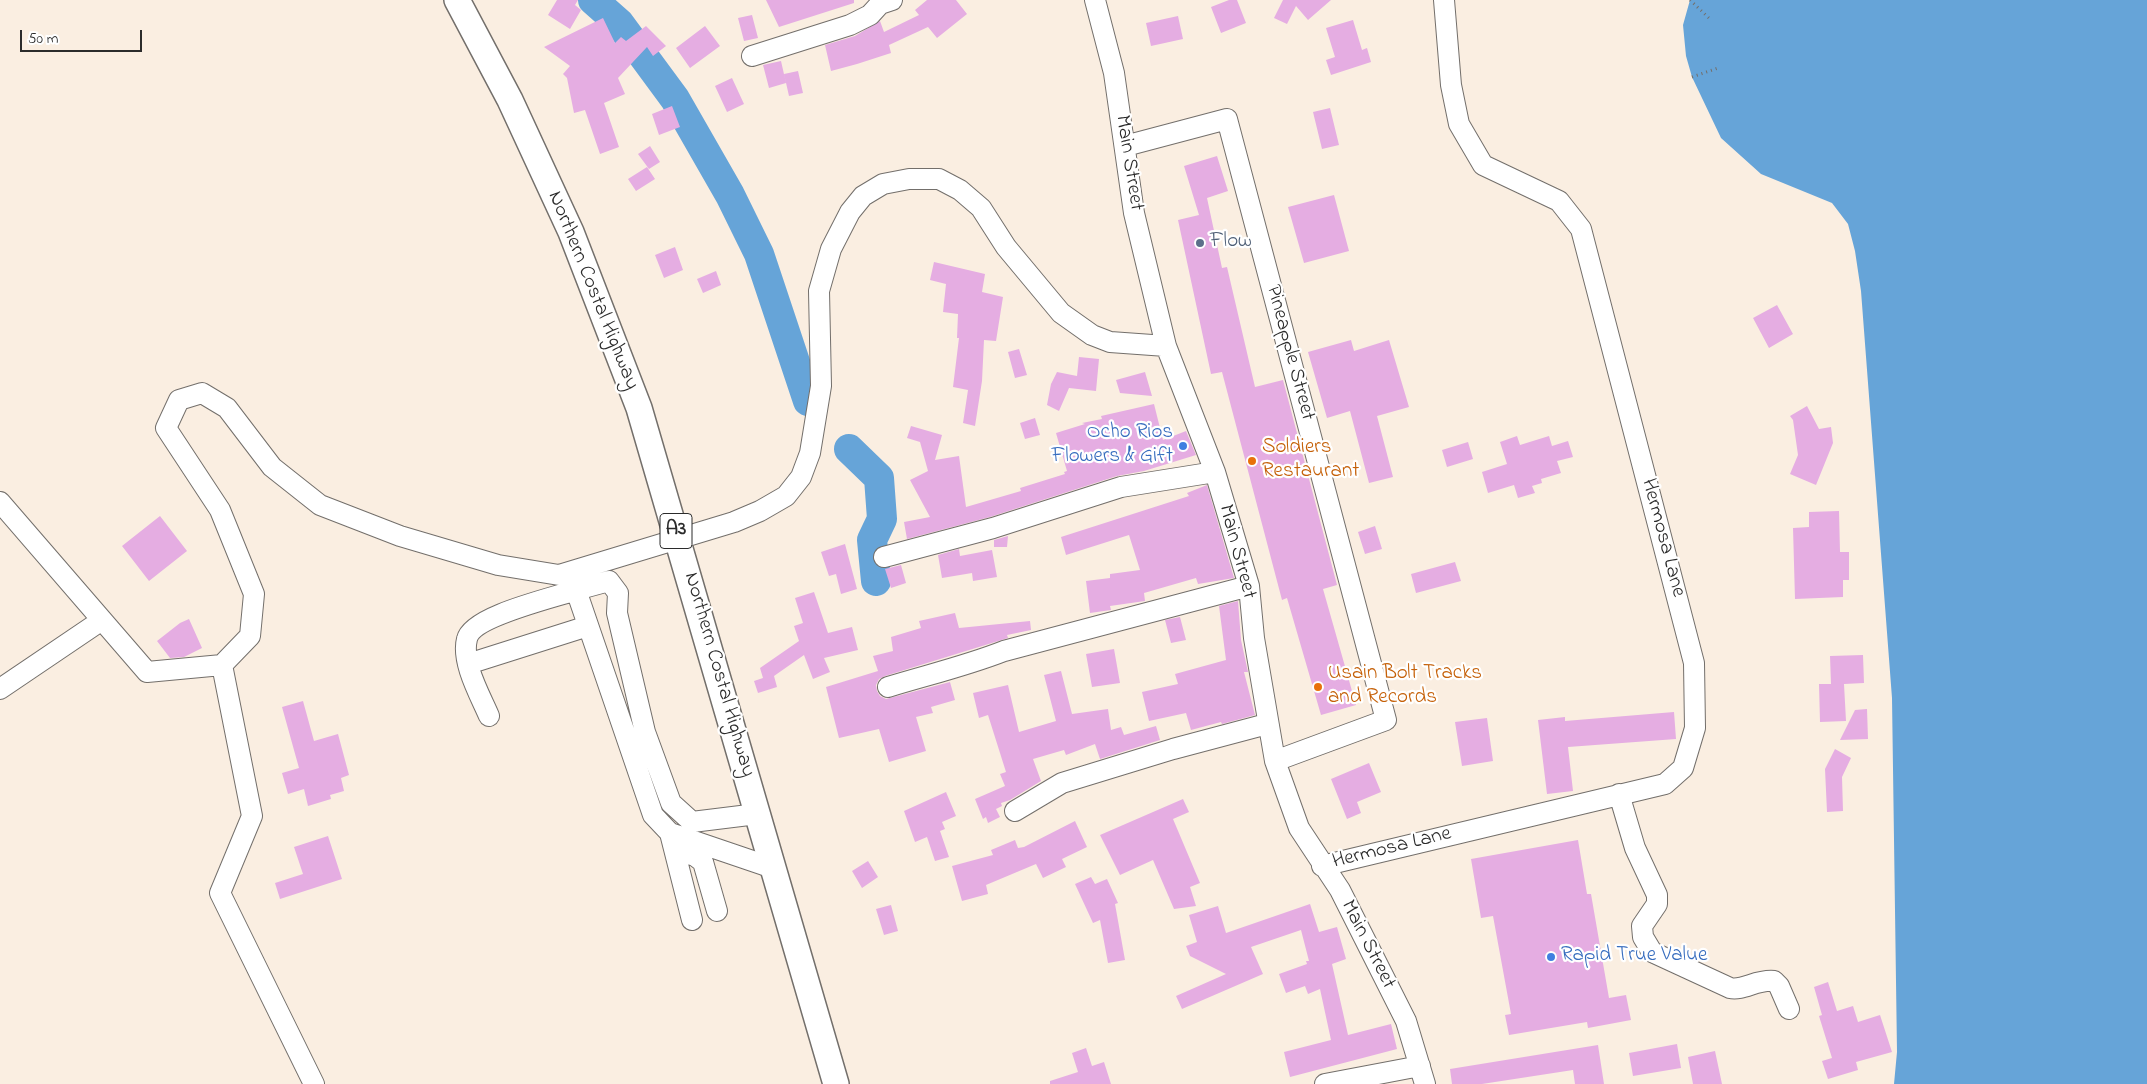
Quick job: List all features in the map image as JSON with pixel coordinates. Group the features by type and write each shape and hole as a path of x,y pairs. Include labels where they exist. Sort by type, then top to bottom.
{"main road":[{"name":"Northern Costal Highway","path":"457,0 510,100 571,232 639,408 836,1084"}],"street":[{"path":"752,56 850,25 870,16 880,4 892,0"},
{"name":"Main Street","path":"1095,0 1114,73 1126,146 1134,213 1166,346 1215,472 1249,586 1275,761 1299,828 1322,866 1340,890 1406,1021 1422,1075"},
{"name":"Hermosa Lane","path":"1322,866 1665,784 1683,768 1695,728 1694,663 1580,229 1559,201 1483,165 1459,124 1451,86 1444,0"},
{"name":"Pineapple Street","path":"1126,146 1227,119 1386,720 1275,761"},
{"path":"0,502 147,672 222,665 250,636 254,594 220,510 166,428 179,400 202,393 227,408 272,467 320,505 400,536 498,565 559,575 679,540 760,512 786,496 801,477 810,453 821,386 819,291 831,248 850,212 863,196 883,184 910,179 938,179 960,190 981,208 1006,247 1061,312 1092,335 1110,342 1166,346"},
{"path":"884,557 993,528 1121,487 1215,472"},
{"path":"489,716 468,664 467,640 473,628 490,618 609,581 618,592 617,613 645,732 671,803 692,822 757,814"},
{"path":"888,687 945,669 968,665 1004,651 1249,586"},
{"path":"576,590 653,815 672,841 703,862 717,911"},
{"path":"0,689 102,620"},
{"path":"468,664 588,626"},
{"path":"222,665 252,816 220,894 314,1084"},
{"path":"1015,811 1062,783 1173,749 1268,724"},
{"path":"1619,794 1635,848 1658,895 1657,904 1642,926 1643,937 1652,952 1730,988 1740,988 1757,982 1774,981 1779,986 1789,1009"},
{"path":"672,841 773,868"},
{"path":"672,841 692,920"},
{"path":"1325,1084 1422,1075"}],"path":[{"path":"1690,0 1711,20"},
{"path":"1692,77 1718,68"}],"water":[{"path":"1690,0 2147,0 2147,1084 1894,1084 1897,1052 1892,698 1861,291 1855,251 1848,224 1832,203 1761,174 1721,138 1692,77 1686,56 1683,25"}],"building":[{"path":"557,0 578,0 575,5 581,10 570,29 548,15"},
{"path":"766,0 854,0 854,3 779,27"},
{"path":"927,0 956,0 967,14 937,38 928,27 889,45 891,53 831,71 825,45 855,36 880,21 884,32 919,15 915,10"},
{"path":"1229,0 1237,0 1246,23 1221,33 1211,7"},
{"path":"1283,0 1331,0 1308,20 1296,6 1287,24 1274,18"},
{"path":"752,15 758,38 744,41 738,18"},
{"path":"1178,16 1183,39 1151,46 1146,23"},
{"path":"603,18 615,43 621,37 626,41 646,26 666,46 653,56 647,47 618,78 625,94 604,103 619,147 600,154 585,110 574,113 567,78 563,74 570,66 544,47"},
{"path":"1353,20 1362,50 1367,48 1371,62 1331,75 1326,60 1335,57 1326,28"},
{"path":"705,26 720,46 690,68 676,48"},
{"path":"781,61 786,83 769,88 763,65"},
{"path":"798,71 803,93 789,96 784,74"},
{"path":"732,78 744,104 727,112 715,86"},
{"path":"672,106 680,127 659,135 652,114"},
{"path":"1330,108 1339,145 1322,149 1313,112"},
{"path":"650,146 660,162 649,169 638,154"},
{"path":"1217,156 1228,191 1207,198 1222,268 1227,267 1255,387 1283,380 1337,585 1323,589 1356,705 1321,715 1287,598 1282,600 1222,372 1211,374 1178,220 1199,215 1184,166"},
{"path":"647,167 655,179 636,191 628,179"},
{"path":"1334,195 1349,251 1304,263 1288,207"},
{"path":"675,247 683,270 664,278 655,255"},
{"path":"934,262 985,274 982,292 1003,297 996,341 984,340 982,381 975,426 963,423 968,390 953,387 959,338 957,338 958,314 943,312 946,284 930,280"},
{"path":"716,271 721,285 703,293 697,279"},
{"path":"1777,305 1793,334 1769,348 1753,318"},
{"path":"1351,340 1354,351 1389,340 1409,407 1377,416 1393,477 1369,483 1350,411 1327,418 1308,352"},
{"path":"1019,349 1027,375 1015,378 1008,352"},
{"path":"1079,357 1099,359 1096,391 1069,388 1059,411 1047,405 1051,384 1057,372 1077,376"},
{"path":"1145,372 1152,396 1120,393 1116,380"},
{"path":"1154,404 1163,440 1186,431 1196,455 1144,471 1117,476 990,517 907,539 904,522 930,517 910,480 928,471 920,442 907,438 911,426 942,435 935,460 959,456 966,507 1021,491 1020,488 1065,474 1064,472 1067,471 1056,433 1085,424 1082,423 1102,419 1101,416"},
{"path":"1807,406 1819,429 1831,427 1833,443 1816,485 1790,474 1798,455 1793,420 1790,416"},
{"path":"1035,418 1040,435 1025,439 1020,423"},
{"path":"1517,436 1520,445 1549,436 1552,446 1568,441 1573,457 1557,461 1561,473 1541,479 1542,483 1532,486 1535,493 1518,498 1514,485 1488,493 1482,472 1507,464 1500,442"},
{"path":"1468,442 1473,459 1447,467 1442,450"},
{"path":"1207,485 1234,578 1198,584 1196,578 1144,593 1145,601 1110,606 1111,610 1090,613 1086,581 1110,578 1110,574 1140,570 1129,535 1066,555 1061,537 1189,496 1187,493"},
{"path":"1839,511 1840,552 1849,552 1849,580 1843,580 1843,597 1795,599 1793,528 1809,527 1809,512"},
{"path":"160,516 187,551 149,581 122,546"},
{"path":"1375,526 1382,549 1365,554 1358,532"},
{"path":"1008,536 1007,547 994,547 994,540"},
{"path":"845,544 857,589 841,594 836,574 829,576 821,552"},
{"path":"959,549 960,556 992,550 997,577 973,581 972,573 942,578 938,555"},
{"path":"1455,562 1461,581 1416,593 1411,574"},
{"path":"901,565 906,583 891,588 885,569"},
{"path":"814,592 828,633 852,627 858,650 824,658 830,672 813,679 804,655 774,676 777,687 758,693 754,681 763,678 760,668 799,641 794,626 803,623 795,598"},
{"path":"1238,601 1241,640 1248,672 1244,672 1255,715 1191,730 1186,713 1149,721 1142,692 1178,684 1175,674 1226,660 1219,606"},
{"path":"955,613 959,628 1030,621 1031,630 1007,635 1008,638 879,679 876,685 877,691 880,696 886,699 950,682 955,700 931,707 933,713 916,717 926,751 889,762 879,729 839,738 826,687 878,671 873,656 893,651 891,637 921,628 919,621"},
{"path":"1180,617 1186,640 1171,643 1165,620"},
{"path":"189,619 202,648 184,657 170,658 157,641 180,623"},
{"path":"1114,649 1120,683 1092,687 1086,654"},
{"path":"1863,655 1864,683 1844,684 1846,721 1820,722 1819,684 1831,684 1830,656"},
{"path":"1061,671 1072,714 1108,709 1111,730 1121,727 1124,735 1156,726 1160,740 1100,759 1095,744 1066,755 1064,750 1033,759 1041,781 1010,800 1001,803 1002,806 996,809 1000,817 988,823 986,817 983,819 975,799 1005,786 1000,774 1006,772 988,715 979,718 973,693 1008,685 1019,732 1056,721 1044,675"},
{"path":"303,701 314,741 338,734 349,775 341,778 344,791 330,795 331,799 308,806 304,789 288,794 282,773 299,768 282,707"},
{"path":"1867,709 1868,739 1840,740 1855,710"},
{"path":"1674,712 1676,739 1568,747 1573,791 1547,794 1538,720 1565,717 1565,721"},
{"path":"1487,718 1493,761 1462,766 1455,722"},
{"path":"1835,749 1851,758 1842,777 1843,811 1827,812 1825,769"},
{"path":"1369,763 1381,792 1357,802 1361,813 1347,819 1331,779"},
{"path":"946,792 956,816 942,822 945,829 940,831 949,857 935,861 927,837 915,842 904,811"},
{"path":"1183,799 1189,812 1173,819 1200,883 1190,887 1196,906 1174,909 1153,860 1120,875 1100,835"},
{"path":"1075,821 1087,847 1062,859 1066,867 1043,878 1036,864 986,885 988,894 962,901 952,866 993,855 991,850 1015,840 1018,848 1024,847"},
{"path":"328,836 342,879 280,899 275,883 303,874 294,847"},
{"name":"Rapid True Value","path":"1578,840 1587,894 1591,894 1609,998 1626,995 1631,1020 1588,1028 1587,1022 1509,1035 1505,1015 1511,1014 1493,916 1481,918 1471,859"},
{"path":"868,861 878,877 862,888 852,871"},
{"path":"1091,877 1095,884 1107,879 1118,903 1115,904 1125,960 1108,963 1100,920 1093,923 1075,884"},
{"path":"1310,904 1319,932 1337,927 1346,959 1332,964 1348,1035 1391,1024 1397,1049 1290,1077 1284,1052 1331,1040 1320,989 1308,994 1305,986 1286,993 1279,974 1307,964 1306,961 1309,961 1301,930 1251,947 1263,974 1182,1009 1176,996 1226,974 1190,956 1186,946 1197,942 1189,915 1218,906 1226,933"},
{"path":"891,905 898,931 884,935 876,909"},
{"path":"1828,982 1837,1011 1853,1006 1858,1022 1880,1015 1892,1052 1856,1062 1858,1070 1828,1079 1822,1061 1832,1058 1819,1016 1822,1015 1814,987"},
{"path":"1677,1044 1681,1068 1633,1076 1629,1053"},
{"path":"1598,1045 1604,1084 1575,1084 1573,1070 1482,1084 1452,1084 1450,1069"},
{"path":"1086,1048 1092,1066 1104,1062 1111,1084 1050,1084 1050,1081 1078,1072 1072,1053"},
{"path":"1715,1051 1722,1084 1693,1084 1688,1057"}],"waterway":[{"path":"593,0 619,23 675,99 730,195 759,254 808,401"},
{"path":"849,449 879,478 882,519 872,540 876,581"}],"place":[{"name":"Flow","path":"1200,243"},
{"name":"Ocho Rios Flowers & Gift","path":"1183,446"},
{"name":"Soldiers Restaurant","path":"1252,461"},
{"name":"Usain Bolt Tracks and Records","path":"1318,687"},
{"name":"Rapid True Value","path":"1551,957"}]}
